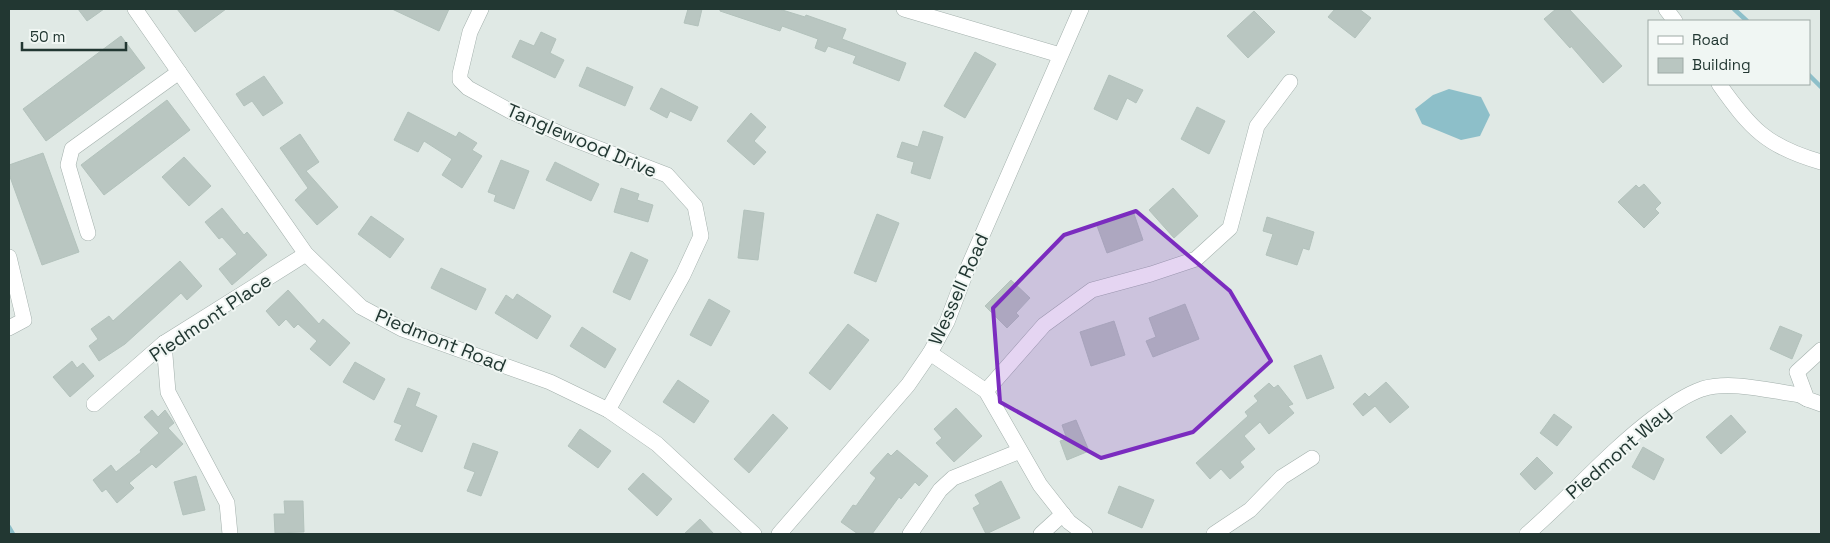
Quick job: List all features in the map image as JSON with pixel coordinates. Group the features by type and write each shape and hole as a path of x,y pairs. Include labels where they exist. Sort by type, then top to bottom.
{"street":[{"name":"Piedmont Road","path":"135,9 306,254 361,307 394,325 550,382 608,410 656,444 754,534"},
{"name":"Tanglewood Drive","path":"481,9 470,32 460,74 460,80 468,88 510,111 568,137 667,175 696,206 701,236 683,275 608,410"},
{"path":"904,9 1060,55"},
{"name":"Wessell Road","path":"779,534 908,386 930,353 947,322 966,272 1080,9"},
{"path":"1666,9 1674,20"},
{"path":"88,232 68,165 72,149 179,72"},
{"path":"986,391 1044,325 1092,290 1151,274 1196,259 1230,228 1257,126 1290,82"},
{"path":"1720,85 1733,105 1756,131 1778,147 1821,162"},
{"name":"Piedmont Place","path":"94,404 164,343 306,254"},
{"path":"9,257 24,320 9,328"},
{"path":"164,343 168,392 227,503 230,534"},
{"name":"Piedmont Way","path":"1814,401 1797,372 1821,350"},
{"path":"930,353 986,391 1040,485 1069,522 1084,534"},
{"name":"Piedmont Way","path":"1527,534 1642,427 1673,403 1702,389 1730,386 1800,395 1814,401"},
{"path":"910,534 940,490 953,478 1020,451"},
{"path":"1214,534 1250,510 1282,477 1312,458"},
{"path":"1041,534 1063,514"}],"highlighted area":[{"path":"1136,211 1230,291 1271,361 1193,432 1101,458 1000,402 993,308 1064,235"}],"water":[{"path":"1449,89 1481,97 1490,115 1480,136 1461,140 1422,124 1415,109 1433,95"}],"building":[{"path":"78,9 104,9 87,21"},
{"path":"177,9 226,9 195,32"},
{"path":"392,9 449,9 439,31"},
{"path":"688,9 702,9 698,26 684,23"},
{"path":"720,9 779,9 805,17 806,15 846,29 842,39 906,63 899,81 853,63 856,56 828,46 825,52 815,48 818,39 782,26 780,31 720,11"},
{"path":"1335,9 1359,9 1371,18 1355,38 1328,17"},
{"path":"1556,9 1569,9 1622,66 1603,83 1571,46 1570,48 1544,19"},
{"path":"1254,11 1275,32 1248,58 1227,36"},
{"path":"541,32 556,39 550,53 564,60 555,78 512,57 520,40 534,46"},
{"path":"121,36 145,68 46,141 23,109"},
{"path":"975,52 996,64 965,118 944,106"},
{"path":"587,67 633,87 625,106 579,86"},
{"path":"1109,75 1143,90 1136,103 1127,98 1117,120 1094,109"},
{"path":"264,76 283,103 263,116 252,101 244,106 236,94"},
{"path":"661,88 698,107 691,121 670,111 667,118 650,109"},
{"path":"167,100 190,130 104,195 81,165"},
{"path":"1197,107 1225,121 1209,154 1181,139"},
{"path":"408,112 456,137 459,132 477,143 472,150 482,156 462,188 442,175 452,159 424,141 418,152 394,140"},
{"path":"751,113 766,127 754,141 766,152 754,165 727,141"},
{"path":"923,131 943,137 930,179 911,173 914,162 897,157 902,142 918,147"},
{"path":"300,134 319,162 306,171 338,207 317,225 295,200 308,188 280,148"},
{"path":"43,153 79,252 42,265 9,174 9,165"},
{"path":"184,157 211,186 189,206 162,177"},
{"path":"501,160 529,171 514,209 494,201 496,195 488,192"},
{"path":"555,162 599,184 591,201 546,180"},
{"path":"1644,184 1661,203 1655,209 1659,213 1644,228 1618,202 1636,185 1639,188"},
{"path":"621,188 639,194 637,200 653,205 648,222 614,212"},
{"path":"1173,188 1198,216 1174,238 1149,210"},
{"path":"222,208 244,235 247,232 267,255 232,285 219,269 237,254 222,237 219,239 205,222"},
{"path":"744,210 764,213 758,260 738,258"},
{"path":"1133,211 1143,240 1107,253 1096,223"},
{"path":"877,214 899,223 876,282 854,273"},
{"path":"371,216 404,239 390,258 358,234"},
{"path":"1267,217 1314,232 1309,250 1303,248 1297,265 1266,255 1273,234 1263,231"},
{"path":"631,252 648,260 630,300 613,292"},
{"path":"180,261 202,286 187,300 181,293 125,344 99,361 89,346 98,339 91,329 109,316 113,321"},
{"path":"441,268 486,289 476,310 431,288"},
{"path":"1011,280 1030,298 1016,313 1019,316 1007,328 985,306"},
{"path":"288,290 319,324 323,319 350,343 330,366 310,349 317,341 298,324 294,328 286,319 279,326 266,311"},
{"path":"517,294 551,316 537,339 495,313 506,295 513,300"},
{"path":"709,299 730,311 711,346 690,335"},
{"path":"1185,304 1199,339 1153,357 1146,341 1156,337 1149,318"},
{"path":"1114,321 1125,355 1091,366 1080,332"},
{"path":"848,324 869,340 830,390 809,373"},
{"path":"1780,326 1802,335 1792,359 1770,349"},
{"path":"582,327 616,349 605,368 570,346"},
{"path":"1321,355 1334,388 1307,399 1294,366"},
{"path":"72,361 77,368 83,363 94,376 70,397 53,377"},
{"path":"355,362 385,379 374,400 343,382"},
{"path":"678,380 709,401 694,423 663,402"},
{"path":"1386,382 1409,407 1390,423 1375,406 1363,416 1353,404 1365,393 1369,397"},
{"path":"1269,383 1274,388 1278,385 1293,404 1288,406 1294,413 1269,434 1260,422 1244,436 1255,449 1240,462 1244,467 1230,479 1221,469 1210,479 1196,463 1248,416 1245,412 1258,401 1254,396"},
{"path":"408,388 420,393 415,406 437,416 422,452 395,440 402,425 394,422"},
{"path":"956,408 982,436 954,462 936,443 942,438 934,429"},
{"path":"152,410 158,417 165,410 174,423 168,428 183,444 156,468 152,464 129,483 134,488 117,503 106,489 102,492 93,480 111,465 116,472 141,452 140,450 159,433 144,417"},
{"path":"773,414 788,428 749,473 734,459"},
{"path":"1554,414 1572,427 1557,446 1540,433"},
{"path":"1731,415 1746,432 1721,454 1706,437"},
{"path":"1076,420 1089,451 1067,460 1060,441 1067,439 1062,425"},
{"path":"580,429 611,451 598,468 568,446"},
{"path":"473,443 498,452 481,496 467,491 475,472 464,468"},
{"path":"1643,447 1664,459 1654,480 1632,467"},
{"path":"897,450 928,476 919,486 915,482 901,499 899,497 872,534 858,534 841,522 853,505 856,506 876,478 870,473 888,453 891,456"},
{"path":"1537,457 1553,473 1535,490 1520,474"},
{"path":"643,473 672,499 657,516 628,489"},
{"path":"196,476 205,510 183,515 174,482"},
{"path":"1001,481 1020,518 986,534 973,508 980,504 975,495"},
{"path":"1119,486 1154,500 1142,528 1108,513"},
{"path":"284,501 303,501 304,532 275,533 274,514 285,514"},
{"path":"700,519 714,534 684,534"}],"waterway":[{"path":"1734,9 1746,20"},
{"path":"1810,76 1821,87"},
{"path":"9,527 13,534"}]}
